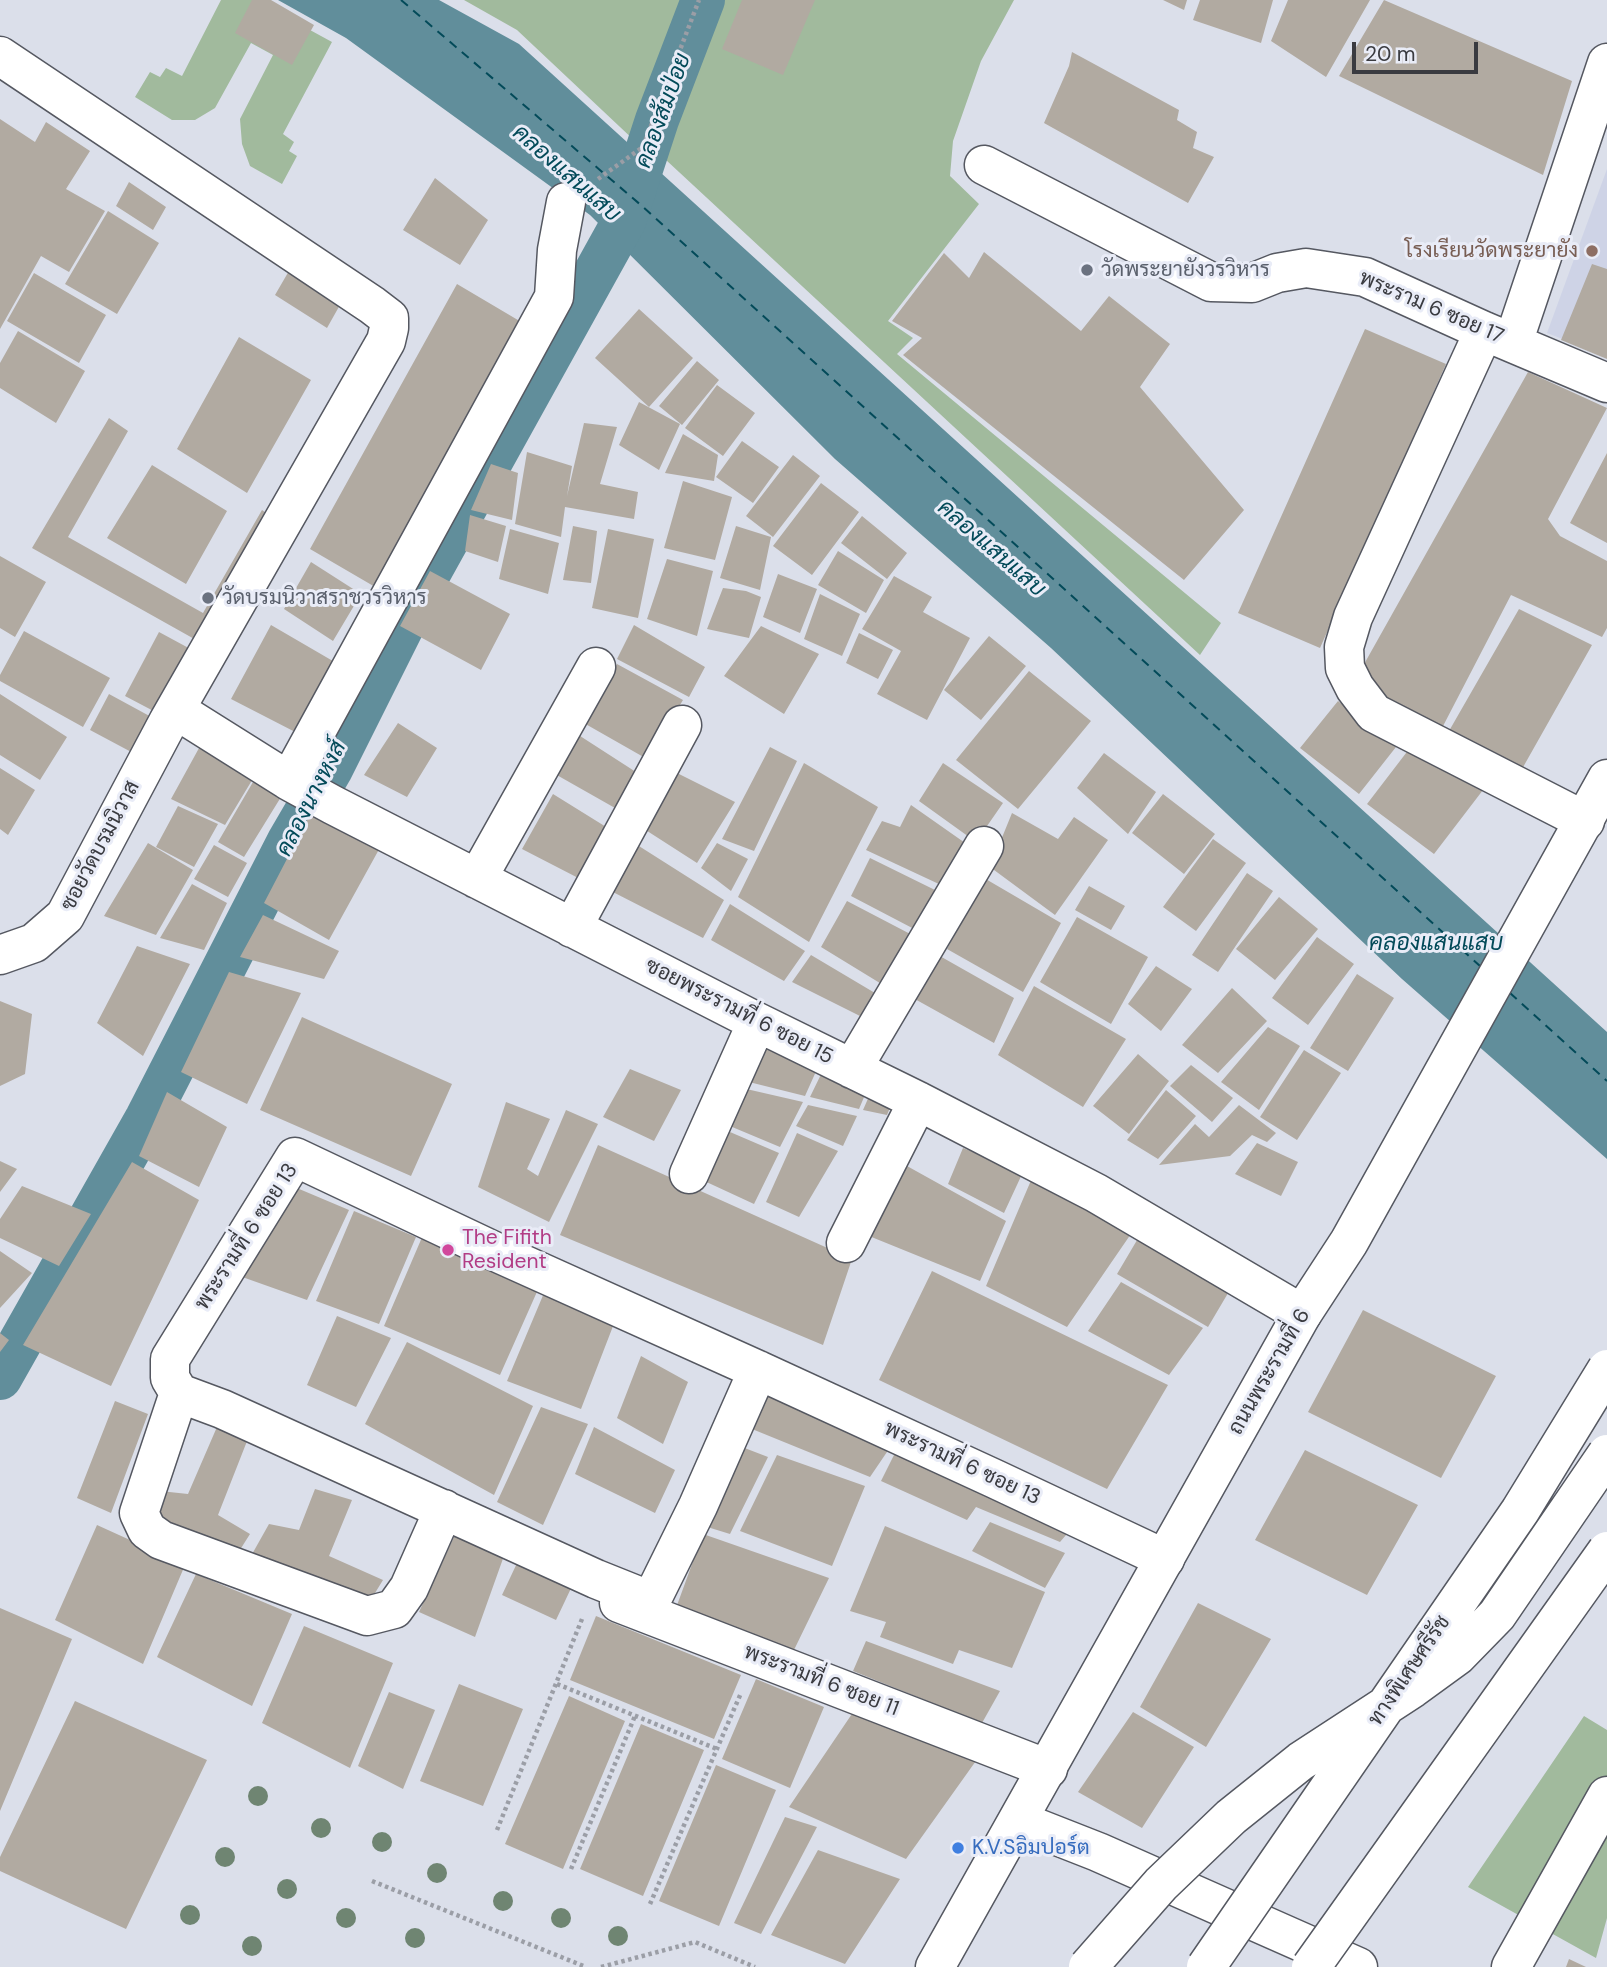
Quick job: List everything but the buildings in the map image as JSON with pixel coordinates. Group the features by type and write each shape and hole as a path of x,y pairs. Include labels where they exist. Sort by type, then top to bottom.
{"main road":[{"name":"ซอยวัดบรมนิวาส","path":"0,56 388,317 389,328 386,341 176,710 65,916 34,943 0,955"},
{"path":"1582,826 1374,712 1355,688 1345,668 1344,647 1353,617 1499,337 1607,63"},
{"name":"พระราม 6 ซอย 17","path":"984,165 1211,282 1252,283 1278,273 1306,268 1365,277 1607,383"},
{"path":"291,782 554,297 557,250 566,202"},
{"path":"477,879 596,667"},
{"name":"ซอยพระรามที่ 6 ซอย 15","path":"176,710 333,805 1096,1193 1302,1314"},
{"path":"572,928 682,725"},
{"name":"ถนนพระรามที่ 6","path":"936,1967 1302,1314 1349,1242 1607,779"},
{"path":"852,1069 984,846"},
{"path":"690,1174 757,1022"},
{"path":"846,1243 918,1101"},
{"name":"พระรามที่ 6 ซอย 13","path":"179,1393 170,1378 170,1359 295,1157 1165,1559"},
{"name":"ทางพิเศษศรีรัช","path":"1206,1967 1520,1511 1607,1369"},
{"path":"444,1509 409,1588 394,1609 367,1616 161,1540 147,1530 139,1513 179,1393 222,1409 444,1509 596,1579 651,1601 698,1506 758,1370"},
{"path":"1088,1967 1161,1884 1231,1818 1301,1761 1457,1656 1497,1615 1607,1454"},
{"path":"1311,1967 1607,1550"},
{"name":"พระรามที่ 6 ซอย 11","path":"593,1592 1048,1769"},
{"path":"1511,1967 1607,1796"},
{"path":"1019,1821 1098,1852 1358,1967"}],"path":[{"path":"566,202 643,147 699,0"},
{"path":"497,1830 593,1592"},
{"path":"650,1904 757,1656"},
{"path":"556,1684 717,1749"},
{"path":"571,1869 635,1716"},
{"path":"372,1881 586,1967"},
{"path":"601,1967 695,1942 755,1967"}],"shaded area":[{"name":"โรงเรียนวัดพระยายัง","path":"1607,169 1607,356 1547,333"}],"green space":[{"path":"221,0 255,0 332,42 283,134 294,142 289,151 297,156 282,184 250,166 242,144 240,119 273,55 251,43 215,108 195,120 172,120 135,97 150,72 160,77 166,68 182,76"},
{"path":"464,0 691,0 637,143 517,30"},
{"path":"708,0 1014,0 981,61 953,141 950,176 979,204 888,321 913,338 897,354 1221,623 1200,655 652,147"},
{"path":"1584,1716 1607,1730 1607,1918 1596,1958 1468,1887"}],"water":[{"name":"คลองแสนแสบ","path":"278,0 439,0 519,44 1607,1032 1607,1159 1402,979 1051,648 835,459 590,215 346,38"}],"waterway":[{"name":"คลองนางหงส์","path":"0,1378 147,1118 289,841 331,769 430,571 624,221 657,120 703,0"}],"ferry route":[{"path":"401,0 642,206 1480,966"},
{"path":"1510,993 1607,1081"}],"place":[{"name":"โรงเรียนวัดพระยายัง","path":"1592,251"},
{"name":"วัดพระยายังวรวิหาร","path":"1087,270"},
{"name":"วัดบรมนิวาสราชวรวิหาร","path":"208,598"},
{"name":"The Fifith Resident","path":"448,1250"},
{"name":"K.V.Sอิมปอร์ต","path":"958,1848"}],"water label":[{"name":"คลองส้มป่อย","path":"664,111"}]}
